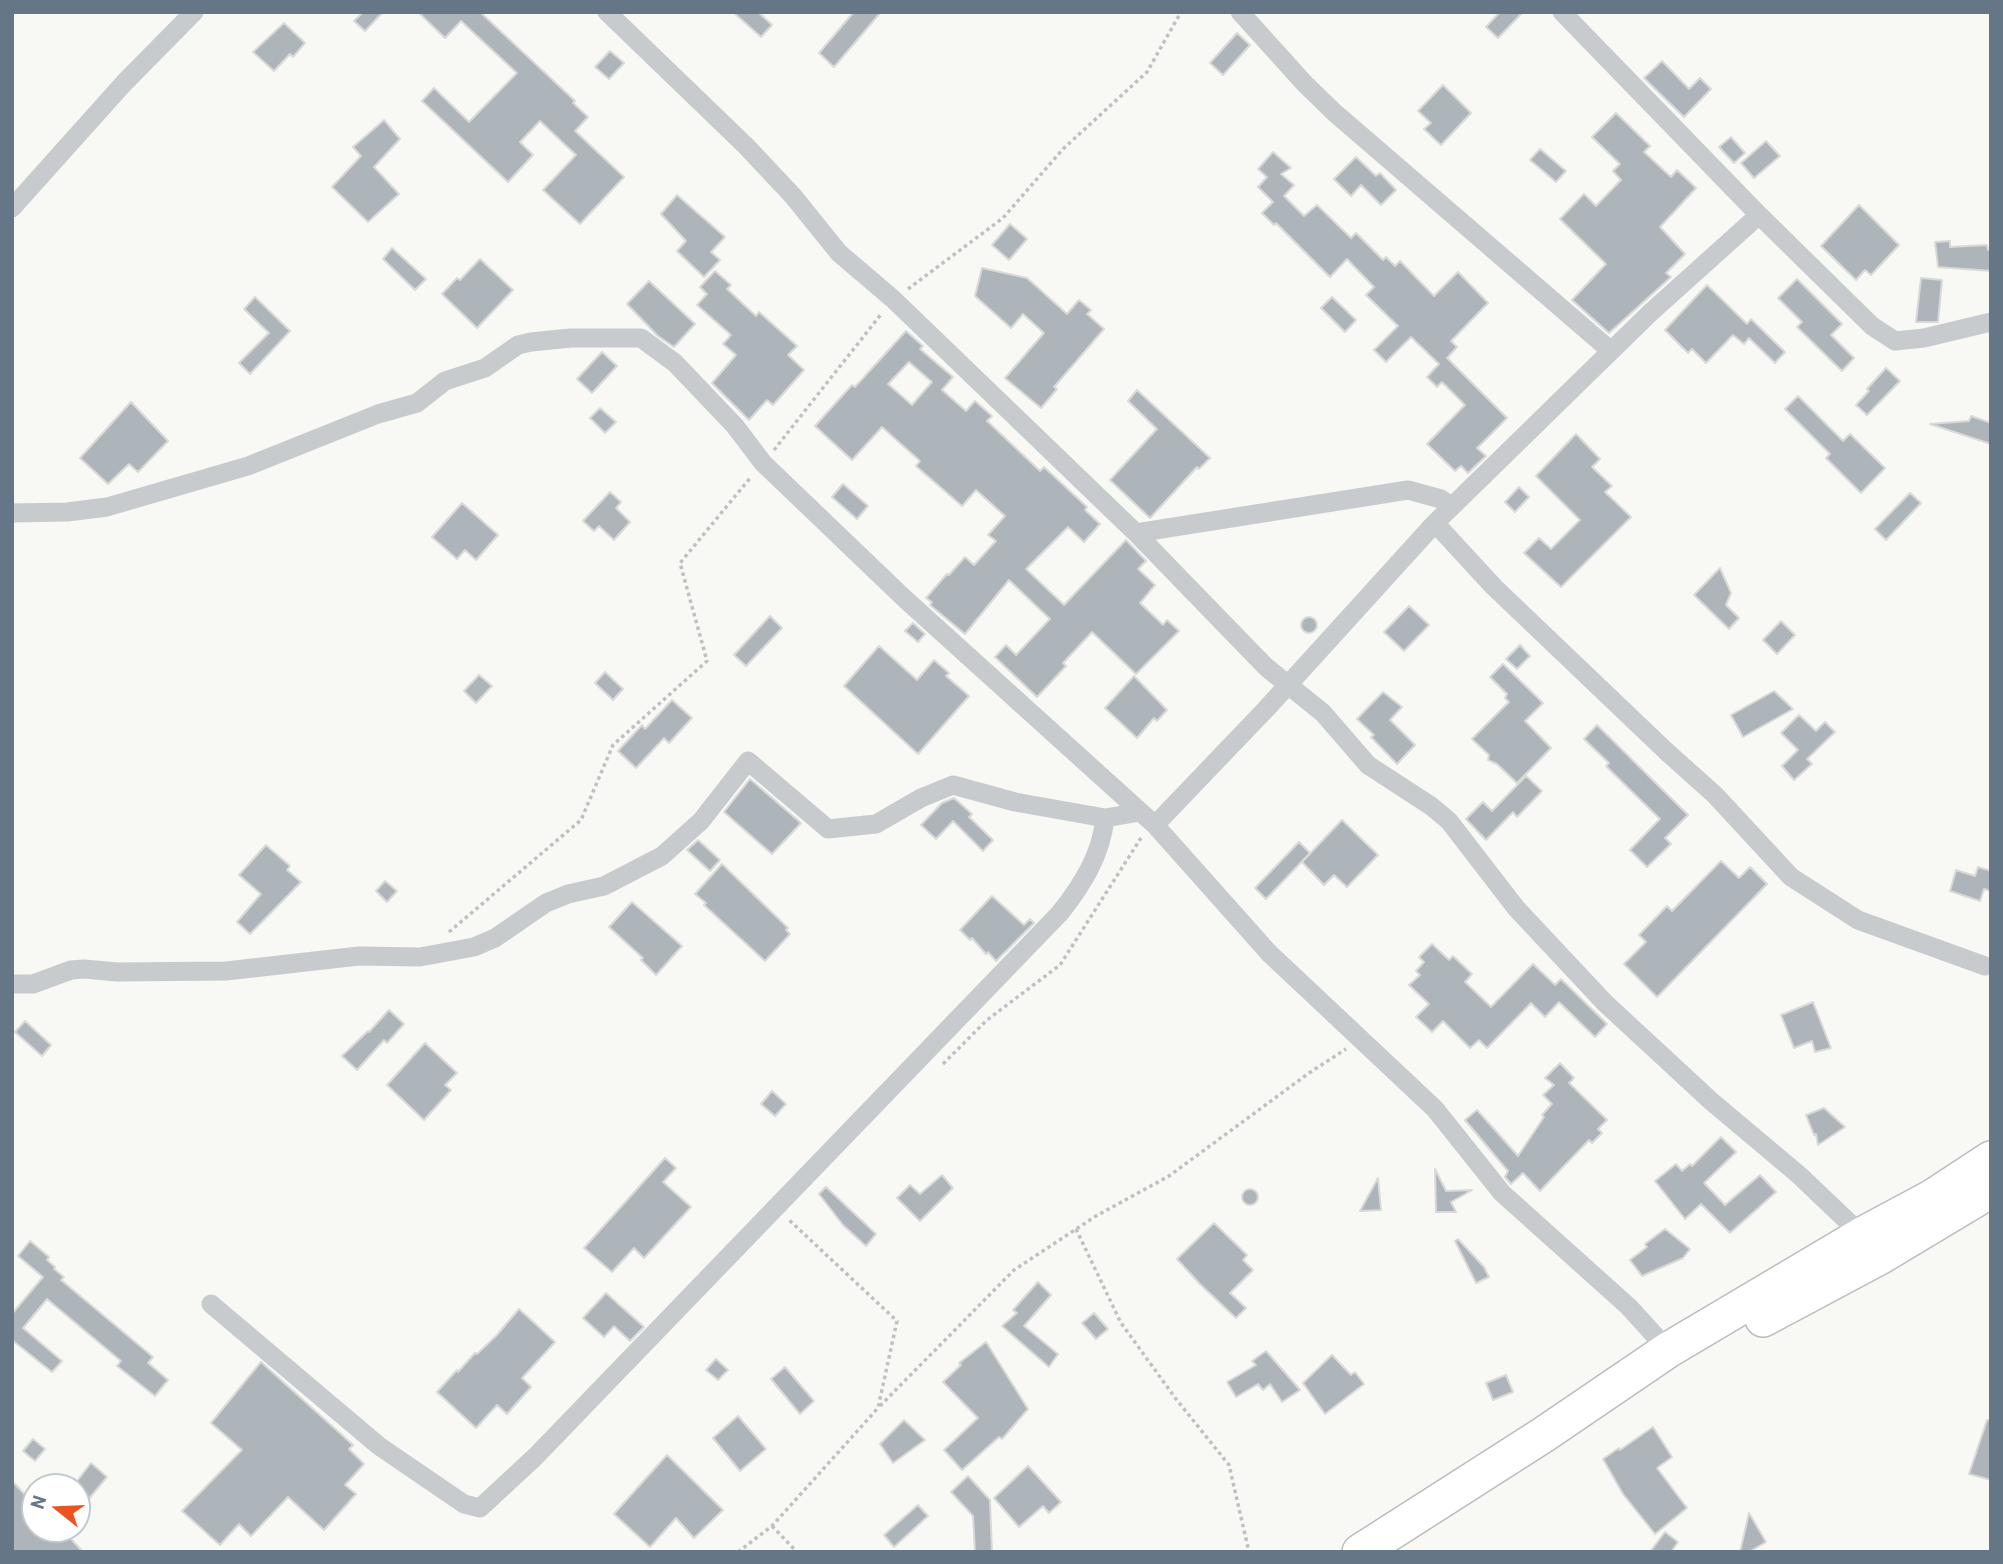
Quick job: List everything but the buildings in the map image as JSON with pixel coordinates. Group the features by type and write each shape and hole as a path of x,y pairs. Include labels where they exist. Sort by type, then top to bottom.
{"highway":[{"path":"1360,1552 1543,1435 1668,1350 1862,1235 1933,1197 1991,1159"},
{"path":"1543,1435 1881,1256 1991,1190"}],"street":[{"path":"12,208 124,83 194,12"},
{"path":"607,12 746,146 793,196 839,253 893,299 1136,533 1266,667 1323,713 1368,765 1431,806 1449,821 1516,908 1605,1003 1711,1101 1799,1175 1862,1235"},
{"path":"1240,12 1335,113 1611,351"},
{"path":"1562,12 1759,215 1872,326 1895,341 1924,338 1991,322"},
{"path":"12,984 33,984 71,970 226,971 359,956 420,957 474,947 495,938 546,903 568,894 604,886 662,856 701,821 748,761 828,829 876,824 921,798 953,785 1015,802 1105,818 1147,818 1267,708 1451,507 1611,351 1759,215"},
{"path":"12,513 67,512 107,507 248,466 378,414 417,403 445,381 485,368 518,345 571,338 641,338 675,363 735,426 763,463 905,599 1147,818 1269,953 1434,1109 1502,1193 1629,1307 1668,1350"},
{"path":"1136,533 1408,490 1441,499 1451,507"},
{"path":"1435,523 1494,587 1715,795 1790,877 1858,920 1985,966"},
{"path":"212,1304 379,1446 464,1504 480,1508 535,1457 1060,913 1086,877 1096,857 1105,818"}],"path":[{"path":"940,1068 987,1020 1060,965 1139,840 1147,818"},
{"path":"738,1552 772,1526 878,1408 1014,1270 1076,1229 1169,1176 1309,1073 1361,1039"},
{"path":"796,1209 787,1219 897,1321 878,1408"},
{"path":"1076,1229 1121,1322 1176,1399 1229,1465 1249,1552"},
{"path":"772,1526 797,1552"}]}
